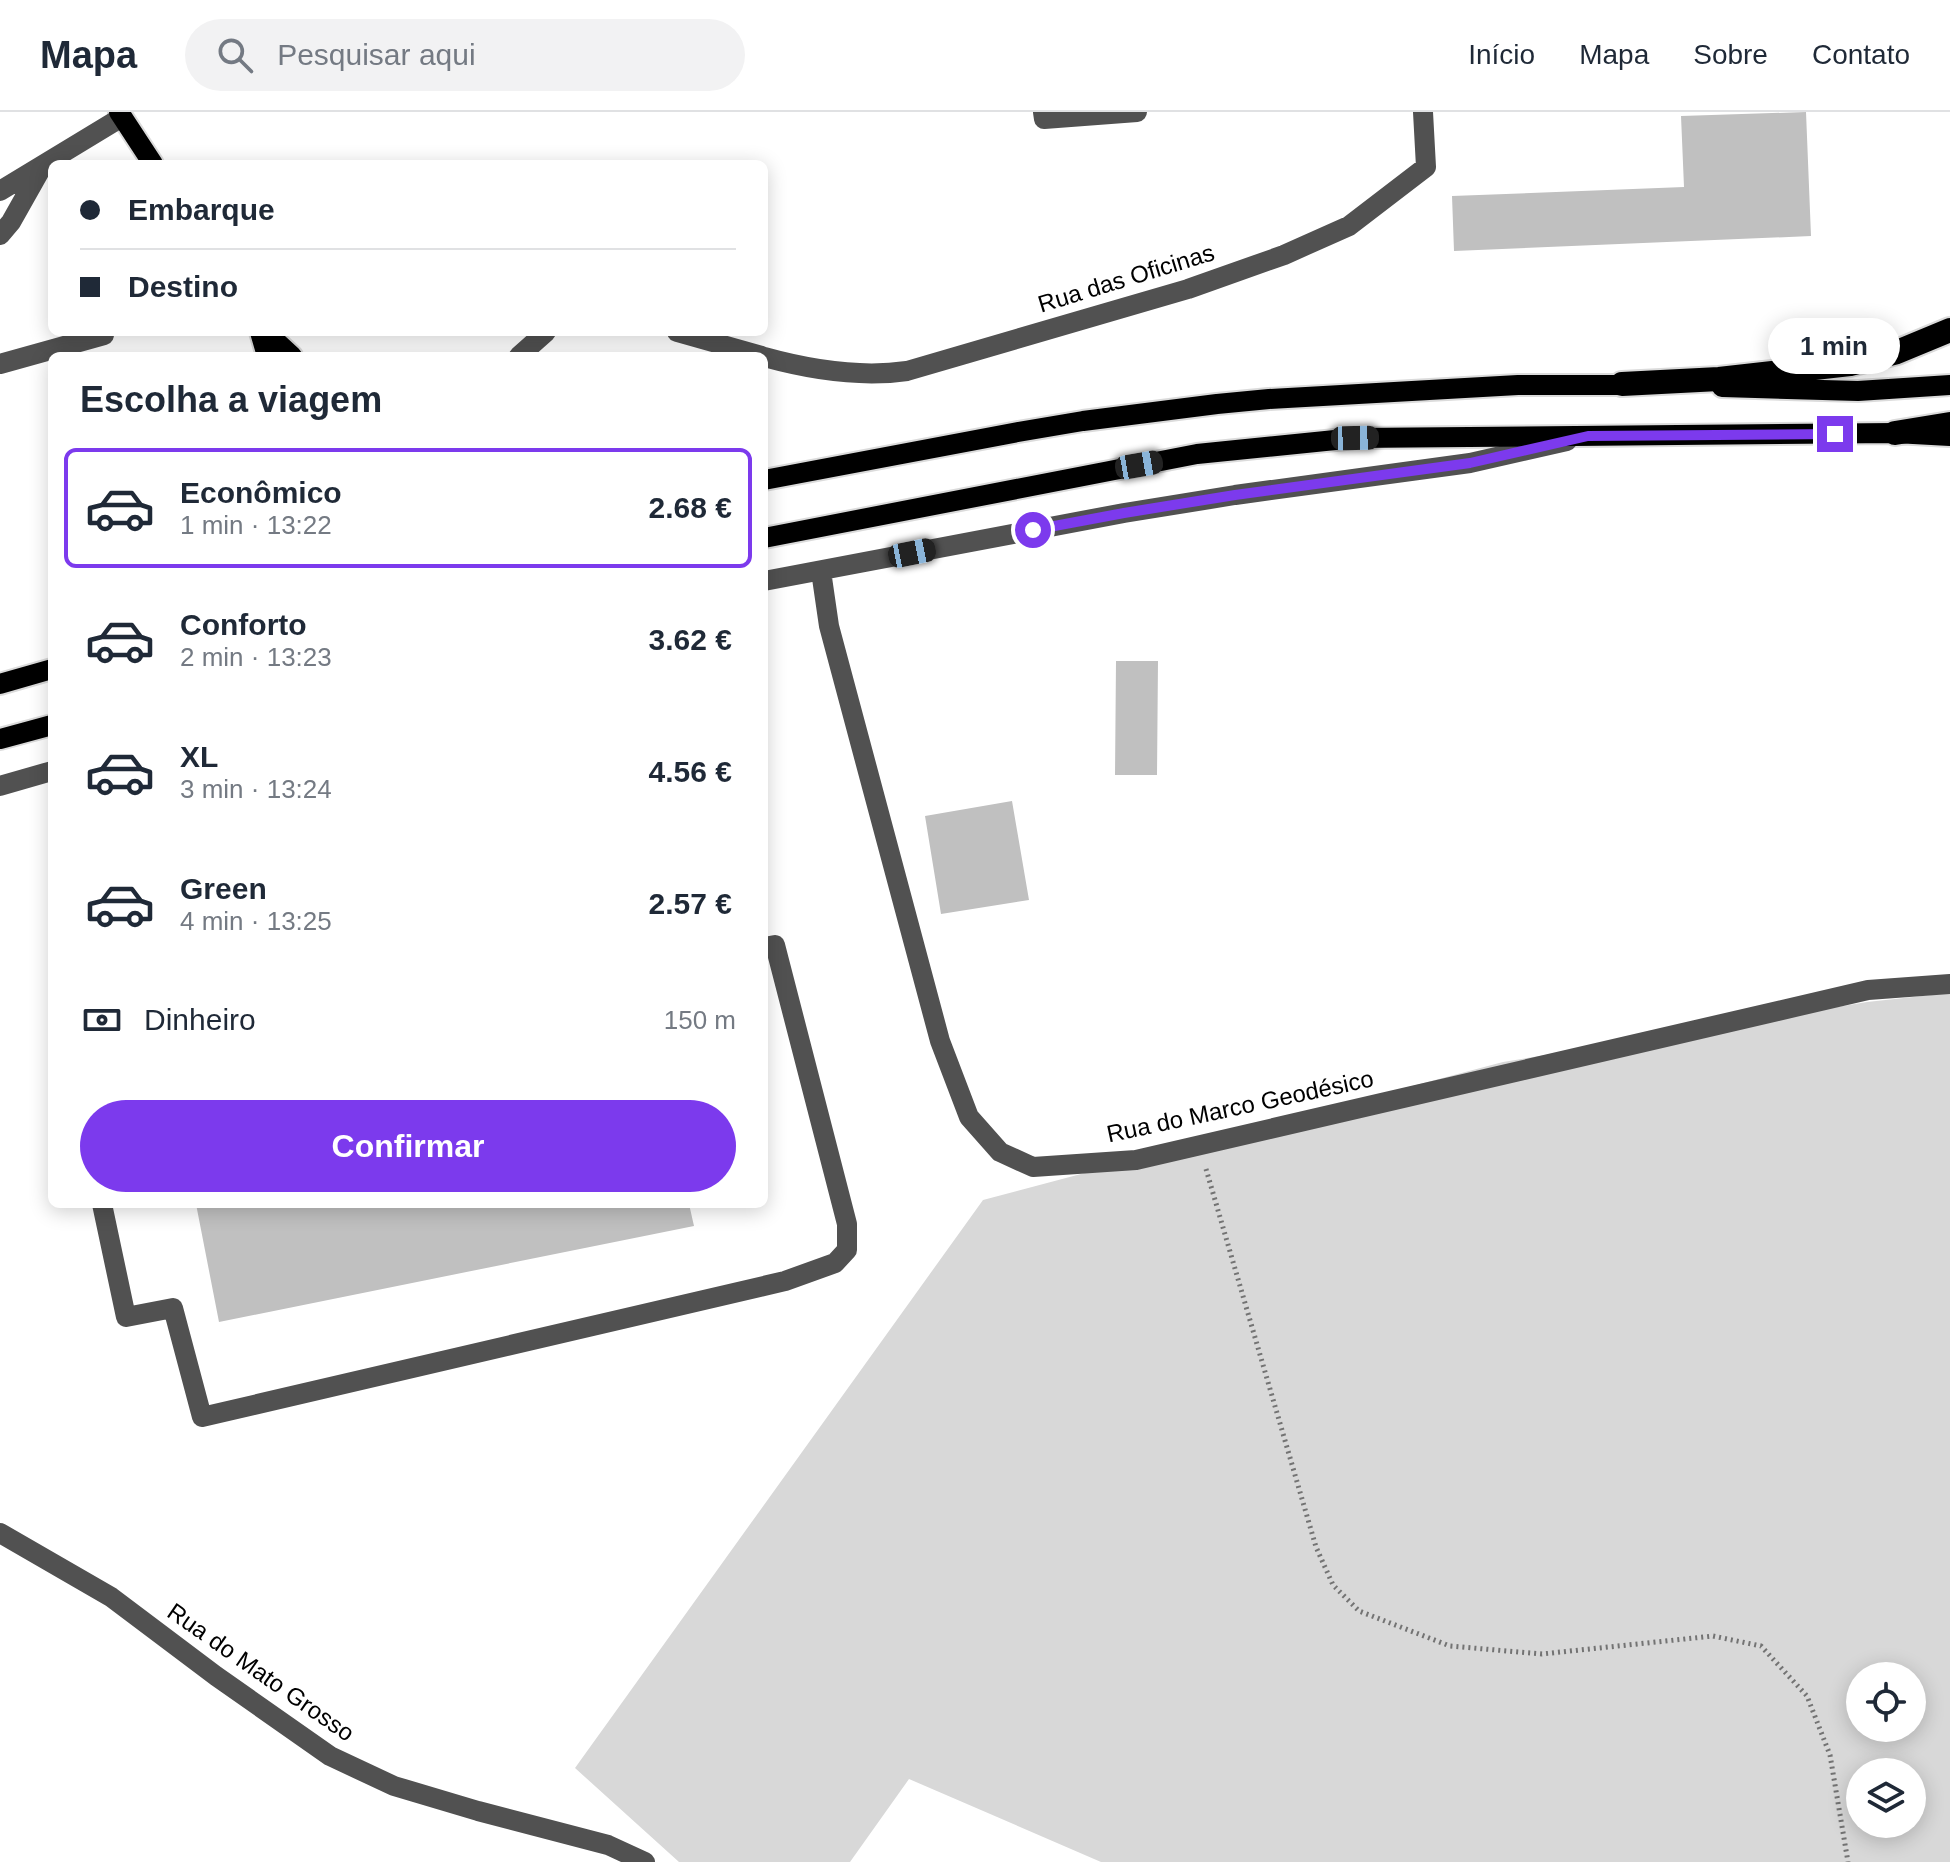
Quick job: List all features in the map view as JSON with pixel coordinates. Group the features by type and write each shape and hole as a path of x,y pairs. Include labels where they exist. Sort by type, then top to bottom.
{"highway":[{"path":"1622,384 1719,379 1850,364 1897,352 1950,330"},
{"path":"1895,433 1950,424"}],"main road":[{"path":"121,114 150,160"},
{"path":"268,336 287,352"},
{"path":"768,479 1098,419 1269,399 1518,385 1622,384 1858,391 1950,385"},
{"path":"768,537 1197,454 1355,438 1895,433 1950,436"},
{"path":"0,684 48,670"},
{"path":"0,739 48,726"}],"street":[{"path":"1043,112 1044,119 1137,112"},
{"name":"Rua das Oficinas","path":"768,357 860,375 907,371 1188,289 1284,255 1349,226 1426,167 1423,112"},
{"path":"50,160 121,114"},
{"path":"0,191 48,161"},
{"path":"0,235 11,222 44,164"},
{"path":"0,364 100,336"},
{"path":"524,352 542,336"},
{"name":"Rua das Oficinas","path":"691,336 749,352"},
{"path":"768,580 1124,513 1470,463 1588,436"},
{"name":"Rua do Marco Geodésico","path":"821,571 829,626 940,1041 969,1117 1000,1152 1033,1167 1136,1160 1868,990 1950,984"},
{"path":"0,786 48,772"},
{"path":"103,1208 126,1317 173,1308 202,1417 785,1281 835,1263 847,1250 847,1224 775,945 768,946"},
{"name":"Rua do Mato Grosso","path":"0,1533 111,1597 330,1756 394,1786 608,1845 645,1862"}],"path":[{"path":"1199,1145 1316,1547 1333,1585 1359,1611 1450,1646 1542,1654 1713,1636 1761,1646 1807,1696 1830,1755 1848,1862"}],"shaded area":[{"path":"1950,993 1950,1862 1101,1862 909,1779 850,1862 679,1862 575,1768 983,1200 1503,1062 1867,1002"}],"building":[{"path":"1806,112 1811,236 1454,251 1452,196 1684,187 1681,116"},
{"path":"1116,661 1158,661 1157,775 1115,775"},
{"path":"1012,801 1029,900 941,914 925,816"},
{"path":"197,1208 690,1208 694,1226 219,1322"}],"route":[{"path":"1033,530 1235,495 1470,463 1588,436 1835,434"}]}
